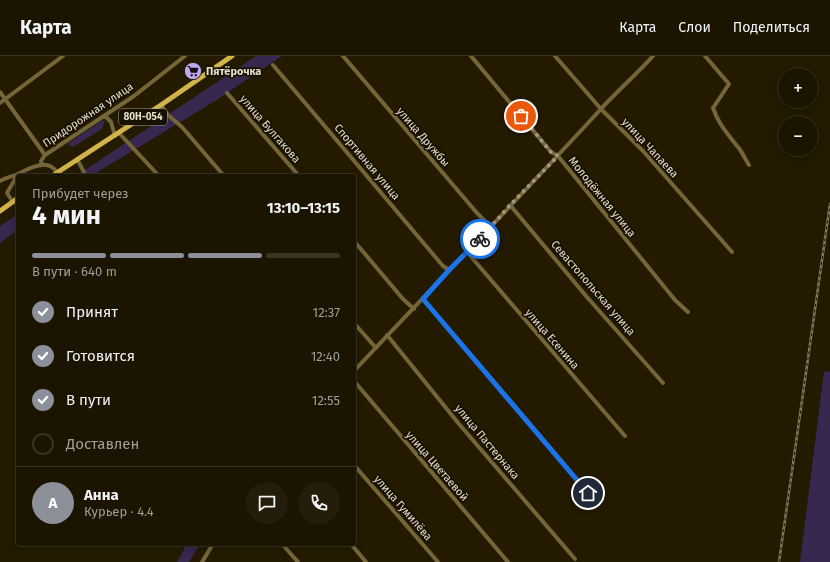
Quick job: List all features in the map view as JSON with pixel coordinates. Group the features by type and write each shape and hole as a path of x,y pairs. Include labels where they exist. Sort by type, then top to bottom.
{"main road":[{"name":"80Н-054","path":"54,174 161,105 223,58 232,56"},
{"path":"0,210 16,200"}],"street":[{"path":"0,103 63,56"},
{"name":"Придорожная улица","path":"18,174 31,166 42,165 41,161 44,155 134,96 185,56"},
{"name":"улица Дружбы","path":"343,56 477,213 491,227"},
{"name":"Молодёжная улица","path":"471,56 551,152 558,156 675,300 688,312"},
{"name":"улица Чапаева","path":"555,56 601,109 643,151 732,252"},
{"path":"356,369 601,109 653,56"},
{"path":"705,56 729,84 713,108 716,117 738,146 749,165"},
{"name":"Спортивная улица","path":"273,65 443,266 449,270"},
{"path":"0,92 44,155"},
{"name":"улица Булгакова","path":"227,93 297,174"},
{"path":"161,105 168,115 182,127 222,174"},
{"path":"105,116 111,122 117,134 157,174"},
{"path":"77,159 85,174"},
{"path":"42,165 46,164 57,172"},
{"name":"Придорожная улица","path":"0,181 8,176 16,174"},
{"path":"13,202 8,193 16,178"},
{"name":"Севастопольская улица","path":"510,205 586,296 663,383"},
{"path":"356,243 403,299 414,308"},
{"name":"улица Есенина","path":"467,252 625,436"},
{"path":"423,299 598,504"},
{"path":"356,325 376,348"},
{"name":"улица Пастернака","path":"387,335 459,424 575,559"},
{"name":"улица Цветаевой","path":"356,384 508,562"},
{"name":"улица Гумилёва","path":"356,467 438,562"},
{"path":"202,562 212,546"},
{"path":"284,546 298,562"},
{"path":"353,546 366,562"},
{"path":"291,562 294,558"}],"shaded area":[{"path":"256,56 282,56 215,101 94,174 79,174"},
{"path":"105,120 102,129 73,147 67,144 101,121"},
{"path":"16,215 16,231 0,243 0,226"},
{"path":"824,371 830,372 830,562 800,562"},
{"path":"186,546 199,546 189,562 177,562"}],"railway":[{"path":"779,562 830,204"}],"way so far":[{"path":"480,239 510,205 558,156 551,152 521,116"}],"place":[{"name":"Пятёрочка","path":"193,71"}],"route":[{"path":"480,239 423,299 588,493"}]}
